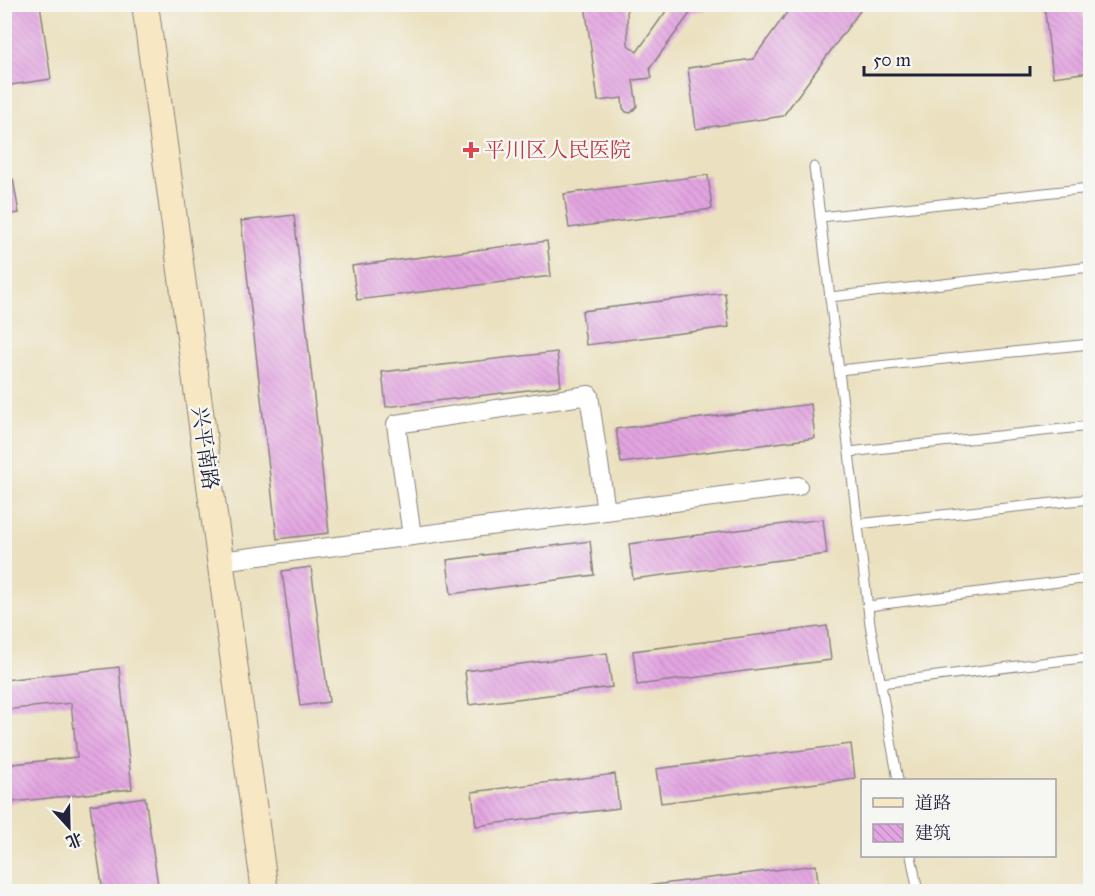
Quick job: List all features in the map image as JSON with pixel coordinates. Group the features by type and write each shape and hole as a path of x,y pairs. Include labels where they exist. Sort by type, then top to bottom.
{"main road":[{"name":"兴平南路","path":"145,4 265,891"}],"street":[{"path":"412,536 396,424 589,395 606,511"},
{"path":"221,561 798,486"}],"lane":[{"path":"814,167 868,606 898,779"},
{"path":"820,217 1090,188"},
{"path":"830,297 1090,267"},
{"path":"839,370 1090,344"},
{"path":"849,452 1090,426"},
{"path":"858,524 1090,499"},
{"path":"868,606 1090,578"},
{"path":"881,683 1090,657"},
{"path":"911,857 918,891"}],"building":[{"path":"4,4 40,4 51,79 4,86"},
{"path":"585,4 630,4 627,9 628,45 637,52 671,4 704,4 705,10 691,12 650,68 652,78 633,80 637,106 631,113 626,112 623,108 622,98 598,101"},
{"path":"793,4 865,4 783,116 696,129 688,68 753,59"},
{"path":"1044,5 1082,5 1090,72 1053,77"},
{"path":"708,175 712,209 569,228 564,194"},
{"path":"13,179 19,213 4,215 4,180"},
{"path":"294,215 329,533 277,539 241,221"},
{"path":"547,241 551,276 357,300 352,266"},
{"path":"725,293 729,327 586,345 582,311"},
{"path":"557,352 561,386 386,407 382,372"},
{"path":"811,404 815,438 621,463 616,429"},
{"path":"823,519 827,554 633,579 629,544"},
{"path":"590,541 594,575 451,594 447,560"},
{"path":"311,567 329,702 300,706 282,571"},
{"path":"827,626 831,660 637,685 633,651"},
{"path":"607,653 612,687 469,705 465,671"},
{"path":"119,667 132,789 4,803 4,765 77,757 71,703 4,710 4,680"},
{"path":"851,744 855,778 661,803 656,769"},
{"path":"615,774 619,808 476,826 472,792"},
{"path":"145,797 159,892 103,892 90,805"},
{"path":"816,865 819,892 613,892 613,890"}],"place":[{"name":"平川区人民医院","path":"471,150"}]}
